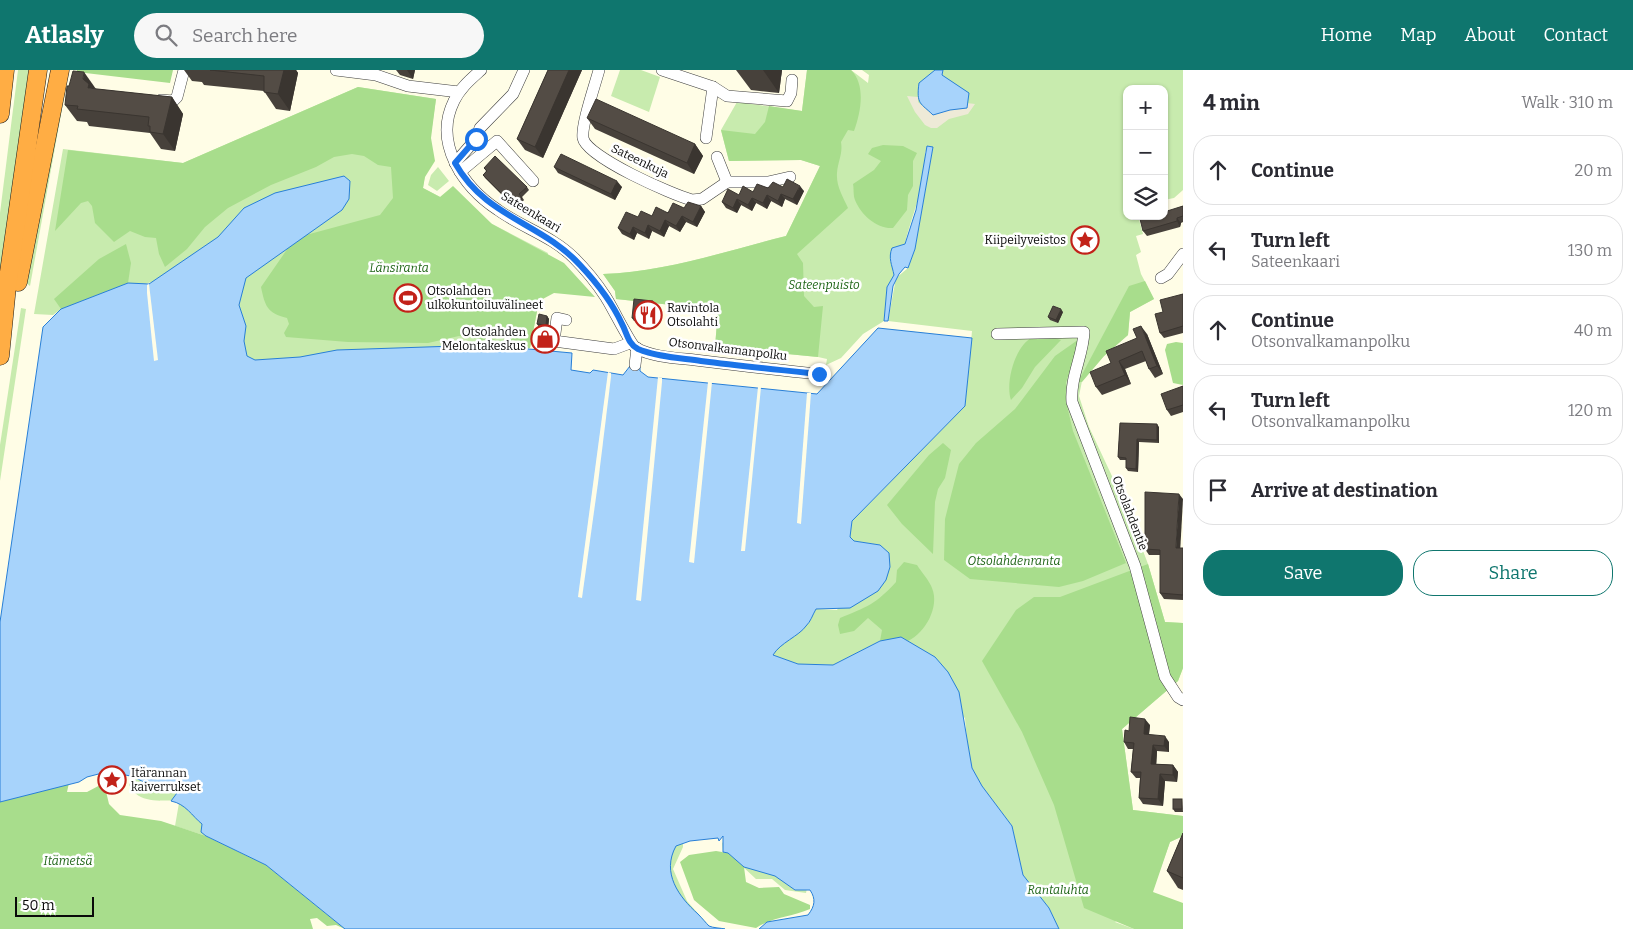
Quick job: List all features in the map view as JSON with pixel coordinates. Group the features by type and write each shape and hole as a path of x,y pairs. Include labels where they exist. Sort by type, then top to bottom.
{"highway":[{"path":"0,114 6,70"},
{"path":"1,352 7,286 38,70"},
{"path":"1,352 18,286 60,70"}],"street":[{"path":"150,99 174,100 184,70"},
{"path":"336,70 376,76 408,86 460,92"},
{"name":"Sateenkaari","path":"481,70 454,101 448,125 448,140 457,168 475,190 496,209 565,250 587,272 622,322 634,346"},
{"path":"457,168 476,139 480,128 513,94 524,70"},
{"name":"Sateenkuja","path":"599,70 583,130 584,141 591,151 609,163 685,198 702,199 726,182"},
{"path":"662,70 713,87 727,96 787,101 791,93 792,80"},
{"path":"706,138 713,87"},
{"path":"457,168 497,141 533,181"},
{"path":"717,158 726,182 768,182 790,177"},
{"path":"1161,278 1168,274 1183,254"},
{"path":"566,320 557,318 554,341 614,349 634,346 635,365"},
{"name":"Otsolahdentie","path":"997,334 1084,332 1084,342 1073,377 1072,402 1135,566 1165,677 1178,697 1183,700"},
{"name":"Otsonvalkamanpolku","path":"634,346 668,357 819,374"}],"green space":[{"path":"18,70 29,70 0,283 0,213"},
{"path":"65,70 69,70 30,286 26,283"},
{"path":"77,70 173,70 170,83 77,72"},
{"path":"620,70 641,70 660,77 649,112 611,96"},
{"path":"807,70 851,70 868,83 869,75 862,70 1183,70 1183,190 1174,198 1168,199 1168,85 1123,85 1123,220 1139,220 1143,234 1136,236 1141,252 1136,255 1141,274 1154,299 1130,312 1128,335 1104,356 1082,381 1079,396 1089,427 1126,506 1148,564 1165,622 1183,623 1183,668 1178,681 1122,729 1133,810 1183,816 1183,836 1170,842 1152,892 1115,922 1134,929 1059,929 1049,908 1023,875 1012,826 982,786 972,768 968,752 965,718 880,641 833,665 798,664 773,655 781,645 803,629 816,609 837,610 880,545 854,541 850,537 852,521 965,406 972,331 888,321 896,278 908,268 915,249 933,147 925,152 922,186 905,244 892,248 894,275 887,287 884,321 863,334 841,358 826,365 827,359 818,357 715,347 718,310 616,299 615,291 603,274 672,265 786,236 820,166 801,160 729,161 721,130 737,102 802,111"},
{"path":"807,70 851,70 859,83 861,99 859,116 854,131 848,130 841,142 837,173 839,187 848,208 797,254 803,263 804,296 814,307 823,306 818,357 715,347 718,310 616,299 615,291 603,274 672,265 786,236 820,166 801,160 729,161 721,130 755,134 765,122 769,106 802,111"},
{"name":"Länsiranta","path":"358,87 436,99 423,188 548,253 530,348 255,360 247,357 155,281 61,309 53,315 34,314 63,149 183,163"},
{"name":"Länsiranta","path":"358,87 436,99 431,138 435,161 425,177 423,188 440,197 453,186 492,224 564,263 595,297 554,293 539,301 530,348 511,349 502,337 493,340 482,340 459,336 428,343 348,342 286,337 284,333 289,324 287,318 275,314 268,308 261,287 288,248 306,235 380,215 393,198 391,167 378,165 364,156 352,154 334,157 316,167 271,185 228,208 205,227 187,249 165,267 159,254 156,238 145,237 130,231 114,242 95,223 92,206 88,201 81,203 55,231 68,150 183,163"},
{"path":"883,145 903,146 917,153 913,161 913,186 908,195 907,210 893,228 876,224 865,216 854,196 853,184 874,170 881,161 868,154 872,148"},
{"path":"438,167 449,181 437,191 428,185 431,175"},
{"path":"126,244 131,263 128,283 61,309 54,299 99,259"},
{"path":"1145,281 1154,299 1130,312 1128,335 1104,356 1082,382 1078,382 1129,286"},
{"name":"Otsolahden ulkokuntoiluvälineet","path":"411,291 420,296 421,300 416,306 393,297 395,293"},
{"path":"21,308 26,309 0,481 0,445"},
{"path":"1048,336 1061,340 1035,367 1022,388 1011,400 1009,384 1013,365 1021,348 1033,337"},
{"name":"Otsolahdenranta","path":"1082,337 1066,382 1067,406 1073,431 1126,563 1083,581 1059,587 970,579 944,560 945,519 959,464 976,443 1015,409 1055,356"},
{"path":"1183,343 1183,385 1173,383 1165,350 1167,344"},
{"path":"943,443 951,450 945,478 938,489 935,502 933,554 902,524 887,505 929,455"},
{"path":"904,562 917,565 929,582 934,595 934,603 929,619 920,632 908,641 901,637 880,641 882,630 868,618 854,631 840,634 838,625 840,618 864,608 883,595 896,582 897,570"},
{"path":"1148,564 1165,622 1183,623 1183,668 1178,681 1122,729 1133,810 1183,816 1183,836 1170,842 1153,892 1183,903 1183,929 1134,929 1084,908 1054,805 1022,732 982,661 1016,610 1034,597 1060,597"},
{"path":"123,749 207,813 201,831 206,836 175,826 179,803 177,801 150,800 133,791 129,785 133,776 120,775"},
{"name":"Itämetsä","path":"69,783 67,792 87,792 104,783 109,804 120,815 161,821 206,836 266,865 345,929 336,925 327,926 317,918 310,919 313,929 0,929 0,802"},
{"path":"683,840 683,847 673,869 687,901 709,926 671,891 666,850"},
{"path":"722,842 725,847 807,888 806,893 785,890 772,879 756,879 728,853 723,852"},
{"path":"716,851 728,853 744,867 746,882 759,888 779,887 784,894 810,905 810,909 762,924 756,928 719,921 694,900 680,862 689,855"}],"shaded area":[{"path":"907,96 918,97 918,102 933,115 966,108 967,103 975,104 968,114 949,119 937,128 931,128 925,125 915,112"}],"water":[{"path":"935,70 943,70 942,75 969,93 967,108 933,115 920,103 918,96 919,83"},
{"path":"927,146 933,147 915,249 908,268 905,267 899,274 893,286 888,321 884,321 887,287 894,275 890,255 892,248 905,244 916,210"},
{"path":"344,176 350,181 349,199 342,210 246,278 239,305 246,326 244,341 247,356 255,360 300,357 337,350 485,345 572,353 571,370 590,373 593,370 623,375 630,366 640,367 640,371 648,377 817,394 878,328 972,338 965,406 852,521 850,537 854,541 880,545 889,553 890,567 886,580 878,591 850,608 816,609 803,630 780,647 773,655 798,664 833,665 880,641 901,637 935,657 948,672 959,692 972,768 982,786 1012,826 1023,875 1049,908 1059,929 759,929 767,922 808,915 813,906 813,896 810,890 795,890 775,876 744,867 728,853 723,852 723,836 719,841 718,838 690,841 676,846 670,866 674,884 684,900 709,926 725,929 345,929 266,865 206,836 201,832 202,824 185,807 171,801 177,793 171,790 157,789 129,776 114,776 110,771 87,777 79,782 0,802 0,622 43,327 61,309 128,283 149,284 218,237 244,208 275,193"}],"pier":[{"path":"149,284 158,360 154,361 147,293 147,285"},
{"path":"608,372 611,373 611,377 582,598 578,597"},
{"path":"658,377 662,378 662,382 641,601 636,600"},
{"path":"708,382 712,382 694,563 689,562"},
{"path":"758,387 761,387 745,551 741,551"},
{"path":"807,393 811,393 801,524 797,523"}],"building":[{"path":"210,70 284,70 278,94 264,92 264,76"},
{"path":"548,70 569,70 535,147 517,139"},
{"path":"73,71 84,72 83,79 89,84 88,88 172,97 163,134 150,132 150,126 148,126 149,117 77,109 78,106 65,105 67,86 69,86"},
{"path":"596,99 695,144 687,163 587,118"},
{"path":"561,154 617,181 611,194 554,167"},
{"path":"495,156 527,187 519,194 522,198 514,206 483,175 487,171 484,168"},
{"path":"787,179 800,186 793,199 781,194 778,201 767,195 763,203 752,198 748,205 737,199 733,208 722,202 728,189 739,195 743,186 753,192 757,184 768,188 773,182 783,187"},
{"path":"688,202 701,206 693,222 682,216 676,226 665,220 660,231 648,225 645,233 633,227 630,234 618,228 626,212 638,217 641,211 652,216 656,207 668,213 673,203 684,208"},
{"path":"1183,206 1183,216 1177,218 1177,221 1143,231 1140,220 1168,220 1168,211"},
{"path":"1183,294 1183,326 1160,333 1155,314 1163,312 1160,300"},
{"name":"Ravintola Otsolahti","path":"634,299 653,301 653,305 659,306 658,321 632,318"},
{"path":"1053,306 1061,309 1056,320 1048,317"},
{"path":"539,314 547,316 546,325 537,324"},
{"path":"1141,326 1157,366 1149,369 1142,351 1119,361 1125,375 1096,387 1090,372 1111,363 1106,351 1137,338 1133,329"},
{"path":"1183,386 1183,405 1167,410 1161,394"},
{"path":"1120,423 1157,424 1157,440 1137,439 1136,469 1126,468 1126,458 1118,457"},
{"path":"1145,492 1179,494 1176,548 1183,548 1183,595 1160,593 1160,550 1145,549"},
{"path":"1130,717 1145,719 1144,734 1165,736 1164,746 1153,745 1151,764 1173,765 1173,775 1160,774 1158,799 1139,798 1141,772 1131,772 1134,743 1124,742 1125,730 1129,731"},
{"path":"1173,799 1182,799 1182,809 1173,809"},
{"path":"1183,833 1183,878 1167,871"}],"place":[{"name":"Kiipeilyveistos","path":"1085,240"},
{"name":"Otsolahden ulkokuntoiluvälineet","path":"408,298"},
{"name":"Ravintola Otsolahti","path":"648,315"},
{"name":"Otsolahden Melontakeskus","path":"545,339"},
{"name":"Itärannan kaiverrukset","path":"112,780"}],"route":[{"path":"476,139 455,163 466,181 496,209 555,242 573,257 596,283 622,322 630,343 637,348 668,357 819,374"}],"park label":[{"name":"Sateenpuisto","path":"824,285"},
{"name":"Rantaluhta","path":"1058,890"}]}
